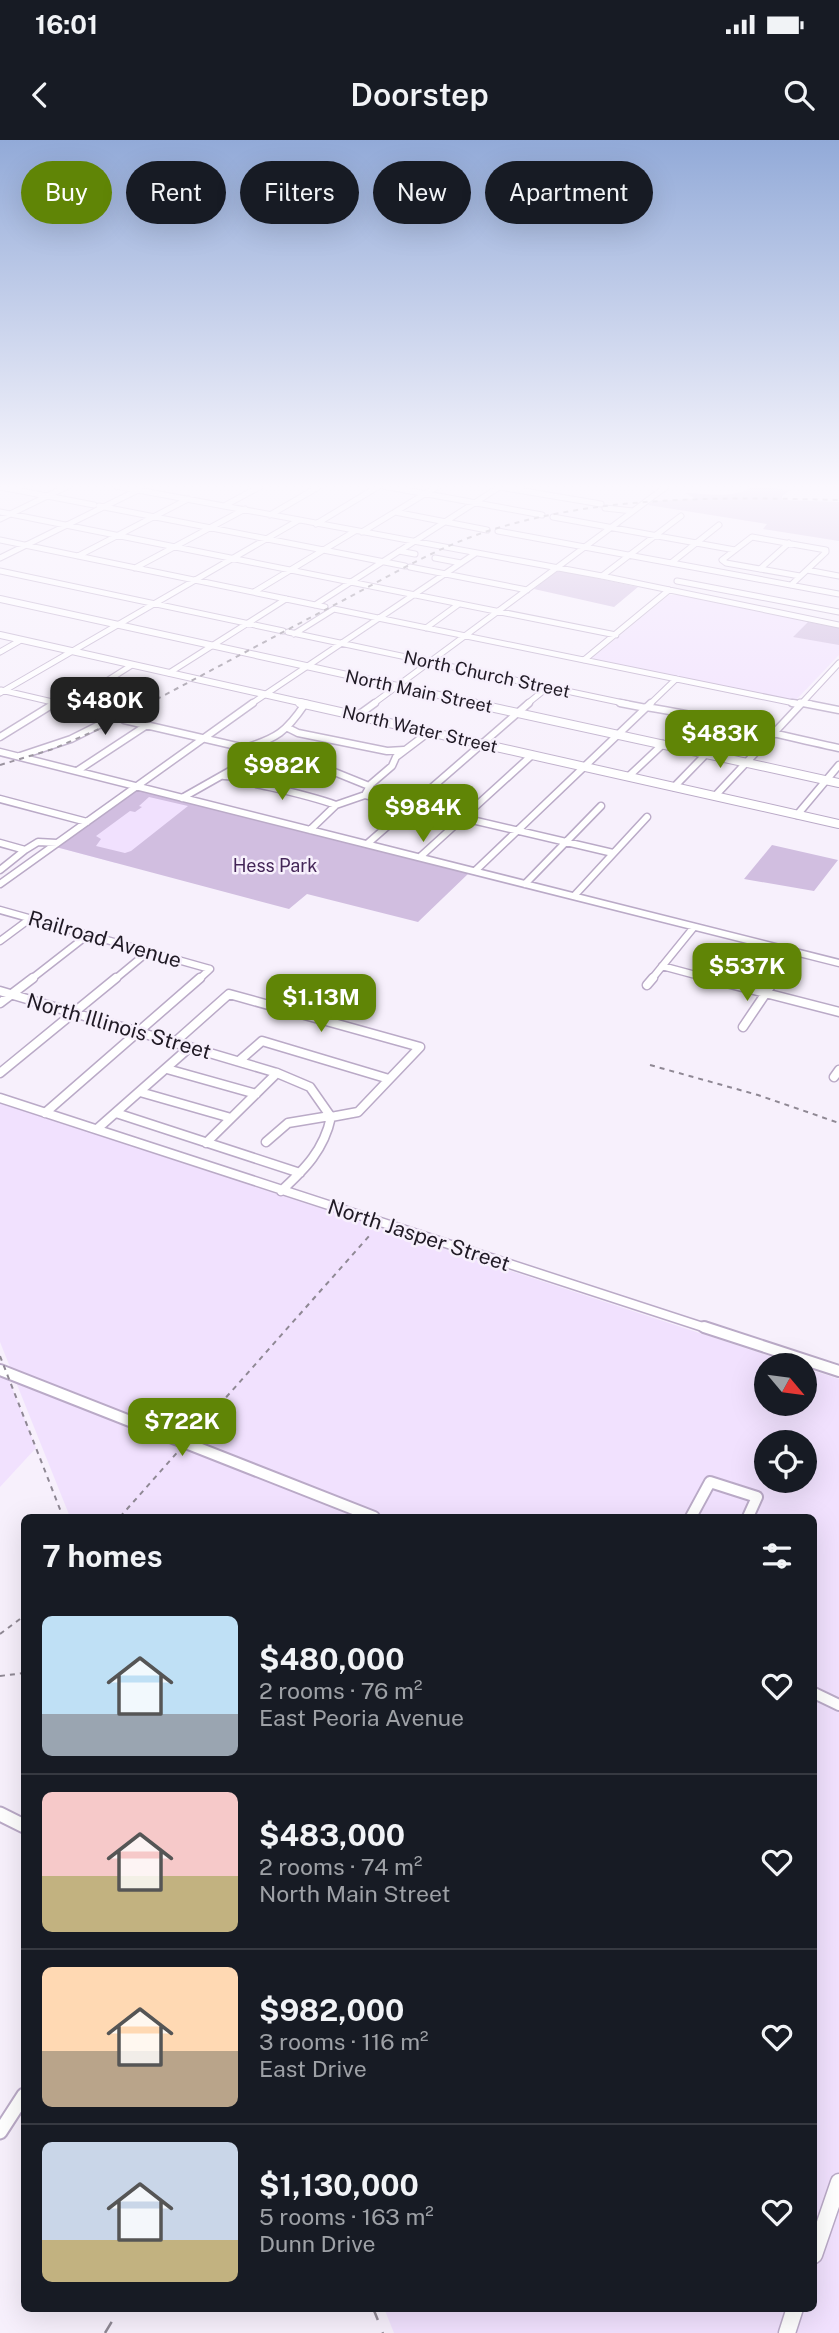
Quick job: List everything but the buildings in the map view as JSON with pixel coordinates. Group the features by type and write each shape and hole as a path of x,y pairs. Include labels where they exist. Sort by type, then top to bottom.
{"main road":[{"name":"North Main Street","path":"0,599 839,783"},
{"name":"North Water Street","path":"0,635 839,824"},
{"path":"819,2221 839,2182"},
{"path":"787,2333 794,2312"}],"street":[{"name":"North Church Street","path":"80,588 675,713 707,716 734,726 771,734"},
{"path":"1,691 179,588"},
{"path":"235,588 325,607"},
{"path":"254,592 260,588"},
{"path":"315,605 342,588"},
{"path":"378,588 616,635"},
{"path":"2,886 57,843 264,695 422,588"},
{"path":"518,588 527,590"},
{"path":"584,660 670,588"},
{"path":"672,588 839,625"},
{"path":"713,588 839,612"},
{"path":"751,606 771,588"},
{"path":"809,588 839,594"},
{"path":"357,716 527,590"},
{"path":"169,673 286,599"},
{"path":"426,628 459,604"},
{"path":"288,632 334,608 839,710"},
{"path":"0,652 22,640"},
{"path":"715,796 839,663"},
{"path":"67,706 132,665"},
{"path":"475,871 676,679"},
{"path":"367,844 480,743 548,687"},
{"path":"96,688 146,700"},
{"path":"1,691 115,717 71,738 20,757"},
{"path":"0,737 55,703"},
{"path":"275,748 277,737 288,728 305,704"},
{"path":"124,720 245,748 298,733"},
{"path":"77,771 147,725"},
{"path":"288,728 298,733 387,751 405,750"},
{"path":"365,795 369,786 395,762 396,757 429,732"},
{"path":"771,734 839,748"},
{"path":"256,744 275,748 369,786"},
{"path":"629,776 663,744"},
{"path":"236,772 245,748"},
{"path":"0,751 839,963"},
{"path":"387,751 396,757"},
{"path":"674,787 706,754"},
{"path":"421,857 532,755"},
{"path":"797,815 839,765"},
{"path":"182,798 236,772 258,785 292,790 337,805"},
{"path":"355,779 382,774"},
{"path":"310,830 337,805 365,795 613,853"},
{"path":"0,799 87,822"},
{"path":"525,884 601,806"},
{"path":"574,896 647,817"},
{"path":"0,870 38,842 57,843"},
{"path":"0,843 25,850"},
{"name":"Railroad Avenue","path":"0,910 211,969 139,1032"},
{"path":"0,941 31,918"},
{"path":"647,985 694,927"},
{"path":"0,1003 89,934"},
{"path":"0,1073 149,951"},
{"path":"743,1027 793,952"},
{"path":"662,966 839,1012"},
{"name":"North Illinois Street","path":"0,991 277,1073 310,1087 331,1116"},
{"path":"175,1042 229,994 420,1047 358,1112 288,1123 266,1142"},
{"path":"44,1113 139,1032"},
{"path":"239,1061 262,1041 389,1079"},
{"path":"97,1129 190,1047"},
{"path":"167,1069 256,1094"},
{"path":"206,1143 277,1073"},
{"path":"140,1092 232,1118"},
{"name":"North Jasper Street","path":"0,1098 839,1371"},
{"path":"116,1113 300,1173"},
{"path":"281,1191 322,1150 331,1116"},
{"path":"0,1370 366,1514"},
{"path":"693,1514 710,1482 757,1497 749,1514"},
{"path":"817,1694 839,1705"},
{"path":"0,1814 21,1824"},
{"path":"0,2132 21,2100"}],"shaded area":[{"path":"669,595 839,628 839,655 795,701 591,659"},
{"path":"138,789 197,804 116,863 56,847"},
{"path":"0,1103 760,1353 754,1353 754,1416 817,1416 817,1372 839,1379 839,2333 394,2333 386,2312 817,2312 817,1514 69,1514 0,1342"},
{"path":"0,1377 9,1380 36,1448 0,1487"}],"green space":[{"path":"535,588 636,588 614,607"},
{"path":"808,622 839,628 839,645 793,637"},
{"name":"Hess Park","path":"138,789 469,873 418,922 307,894 289,909 56,847","holes":["149,797 188,806 131,851 125,853 96,846 101,839 96,836 130,811 135,812 142,807 139,806"]},
{"path":"772,845 838,860 814,891 744,879"}],"railway":[{"path":"0,765 53,749 106,726 364,588"},
{"path":"650,1065 758,1095 839,1123"},
{"path":"123,1514 370,1235"},
{"path":"0,1356 62,1514"},
{"path":"0,1634 21,1618"},
{"path":"0,1676 21,1673"},
{"path":"105,2333 118,2312"},
{"path":"375,2312 383,2333"}]}
